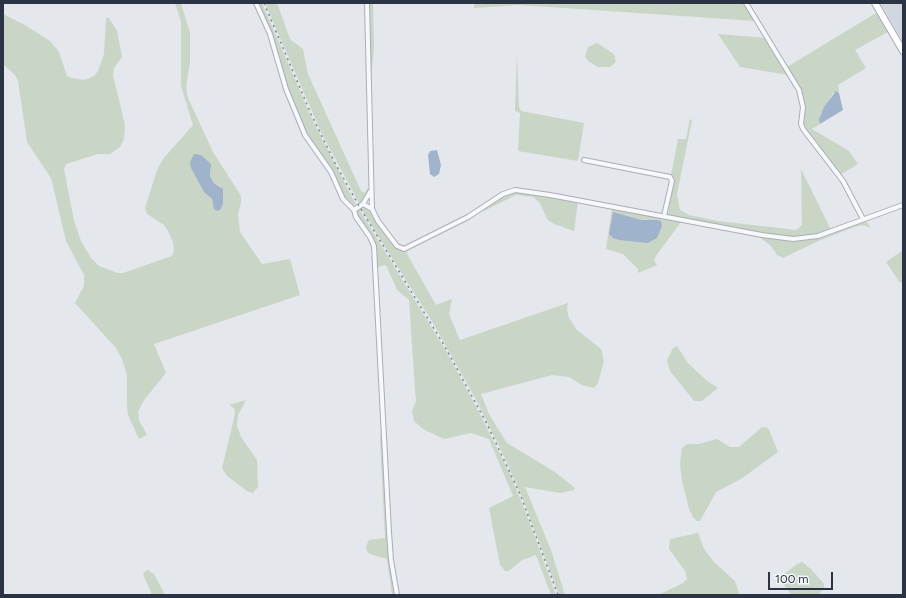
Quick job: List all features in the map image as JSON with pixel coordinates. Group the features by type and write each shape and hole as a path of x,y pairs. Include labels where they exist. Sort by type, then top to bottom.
{"main road":[{"path":"875,3 903,51"}],"street":[{"path":"256,3 270,34 286,89 305,135 335,178 343,199 354,210 358,222 372,241 375,250 389,532 391,560 397,595"},
{"path":"367,3 370,192 372,209 378,221 397,246 404,249 468,217 499,196 515,190 543,193 762,235 793,239 818,236 903,204"},
{"path":"746,3 799,90 803,107 801,124 803,130 843,181 863,219"},
{"path":"584,160 670,177 672,181 664,216"},
{"path":"354,210 363,204 370,192"},
{"path":"363,204 372,209"}],"shaded area":[{"path":"880,3 903,3 903,42"}],"green space":[{"path":"175,3 181,3 190,33 190,62 186,87 188,98 213,152 241,196 238,214 240,232 262,264 290,259 300,295 154,344 166,373 144,400 138,412 139,420 147,435 139,439 128,415 127,375 122,359 116,348 75,303 84,286 84,275 66,241 51,178 27,142 18,81 15,75 3,64 3,14 25,25 50,41 59,52 67,76 84,80 94,76 98,71 104,54 106,18 109,18 117,31 122,57 114,68 113,75 125,125 124,139 120,147 110,154 98,154 66,164 64,169 74,221 81,241 91,258 99,266 118,273 123,273 172,256 174,251 173,242 164,225 147,214 145,208 157,170 163,159 193,125 181,86 181,21","holes":["211,170 210,176 214,183 221,187 215,209 212,199 204,191 196,177"]},
{"path":"258,3 262,3 312,119 356,205 352,206 344,197 335,176 309,141 288,91"},
{"path":"265,3 277,3 290,39 303,49 308,74 361,191 365,193 368,187 368,191 362,203 359,203 321,132"},
{"path":"370,3 373,3 374,49 371,78"},
{"path":"474,3 745,3 756,21 519,5 474,8"},
{"path":"876,13 888,32 855,50 866,68 838,85 839,93 833,93 820,115 820,124 812,129 849,151 858,164 840,175 803,127 803,96 787,67"},
{"path":"718,34 767,38 788,75 740,67"},
{"path":"597,43 614,54 616,62 610,67 598,67 588,61 585,56 588,47"},
{"path":"517,54 519,107 521,111 584,123 578,161 518,151 520,113 515,111"},
{"path":"690,119 692,120 677,194 680,210 689,215 718,221 796,230 802,225 801,169 831,230 800,238 780,236 668,215 674,178 671,175 678,139 686,139"},
{"path":"511,192 527,192 578,202 574,231 554,224 547,219 540,203 533,197 516,195 482,212 497,199"},
{"path":"360,207 365,207 370,210 378,224 399,250 408,252 407,254 436,305 452,299 449,314 460,340 568,303 567,310 569,318 577,330 601,349 604,361 598,383 594,388 582,385 569,377 552,375 481,394 489,414 507,443 555,472 575,488 574,490 560,493 525,487 551,550 565,595 559,595 524,502 503,454 474,396 433,323"},
{"path":"612,208 681,222 656,256 654,260 657,265 638,273 638,269 623,254 606,249"},
{"path":"359,209 446,351 482,418 510,474 556,595 551,595 536,555 522,560 509,571 505,571 500,565 489,508 513,496 489,439 471,433 444,439 423,429 414,421 412,411 416,401 409,300 397,290 386,265 377,267 376,244 358,217 356,212"},
{"path":"866,221 871,228 863,225 854,227 816,242 783,258 777,255 771,246 758,236 791,241 808,240"},
{"path":"903,250 903,281 900,283 886,262"},
{"path":"677,346 688,363 706,380 718,388 702,401 694,401 670,371 667,360 673,348"},
{"path":"246,400 238,415 237,425 241,437 257,460 258,487 253,493 247,491 227,476 222,468 235,414 234,408 229,405"},
{"path":"382,419 396,595 392,595 387,559 370,554 367,552 366,546 369,540 385,538 380,440"},
{"path":"762,427 768,428 778,452 741,479 716,492 700,521 697,521 689,509 682,481 680,464 682,448 687,444 699,444 717,439 730,447 739,447"},
{"path":"698,533 704,549 714,562 735,581 739,593 737,595 658,595 683,583 687,579 685,571 669,549 670,539"},
{"path":"802,562 811,569 824,584 824,589 818,595 792,595 780,580 782,576 797,564"},
{"path":"147,570 154,574 165,595 152,595 143,574"}],"water":[{"path":"836,91 839,93 843,110 820,124 819,119 824,107"},
{"path":"437,150 441,165 439,174 434,177 430,174 428,155 430,151"},
{"path":"194,154 201,155 211,164 210,176 214,183 223,189 223,204 220,210 217,211 214,209 212,199 204,192 191,168 190,162"},
{"path":"613,212 641,220 661,221 662,226 657,238 648,243 613,238 609,234"}],"railway":[{"path":"264,3 311,114 335,163 359,206 444,345 487,424 520,494 558,595"}]}
